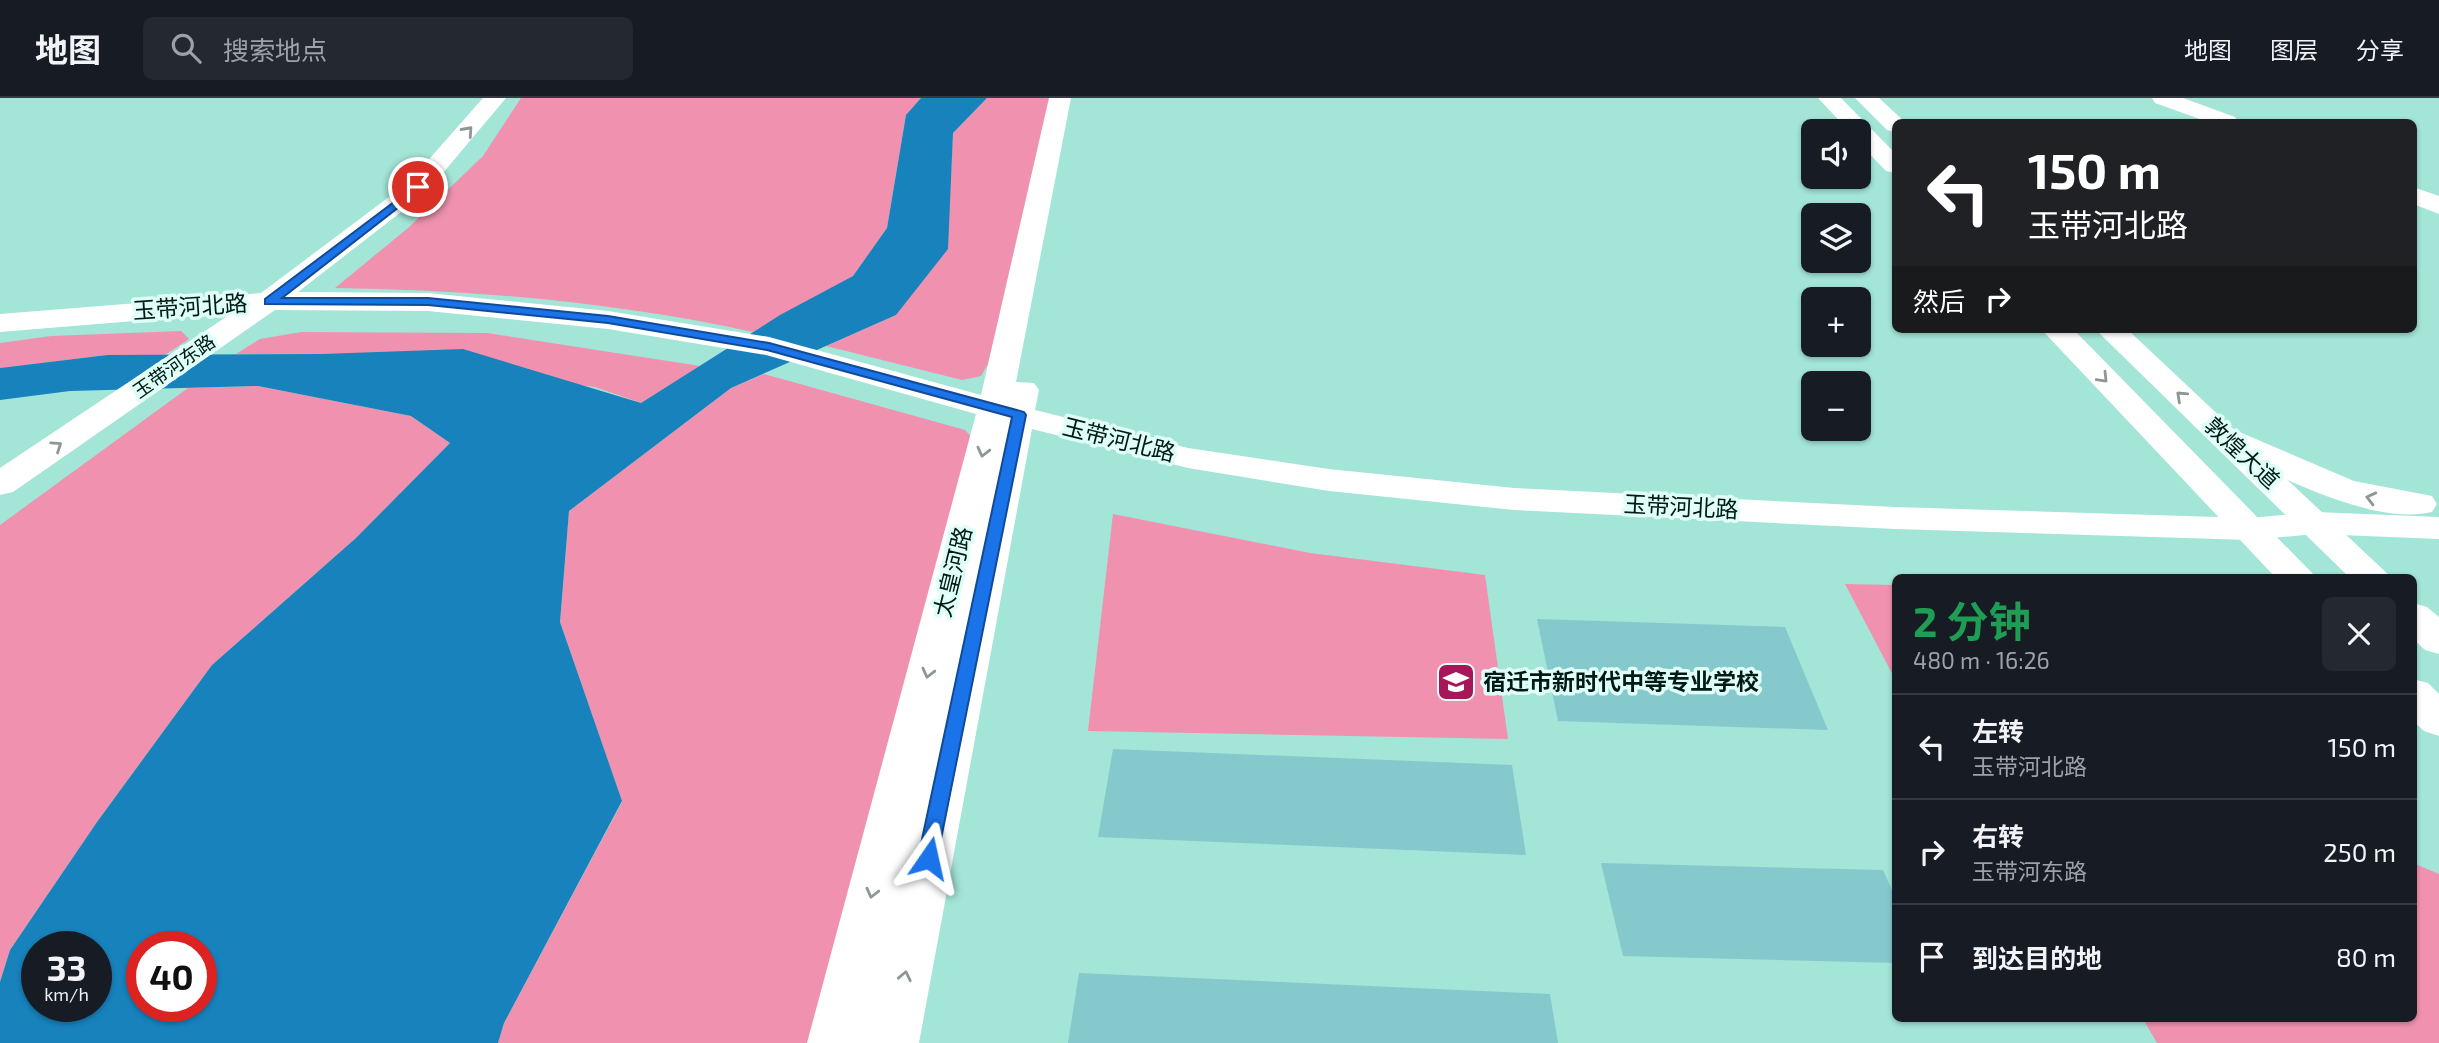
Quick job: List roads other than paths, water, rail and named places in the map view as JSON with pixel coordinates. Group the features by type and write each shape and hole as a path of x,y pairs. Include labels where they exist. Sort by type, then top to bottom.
{"street":[{"name":"玉带河东路","path":"0,484 270,301 418,187 495,98"},
{"name":"太皇河路","path":"891,1043 1006,412 1060,98"},
{"name":"太皇河路","path":"835,1043 1006,412 1079,98"},
{"path":"1829,98 1892,163"},
{"path":"1866,98 1892,122"},
{"path":"2163,98 2219,119"},
{"path":"2417,196 2439,206"},
{"name":"玉带河北路","path":"0,323 270,301 428,302 608,320 769,346 1006,412 1188,457 1329,480 1514,499 1895,518 2250,529 2328,534"},
{"name":"敦煌大道","path":"2060,333 2294,574"},
{"name":"敦煌大道","path":"2114,333 2369,574"},
{"path":"2223,435 2304,477 2344,491 2380,501 2439,505"},
{"path":"2328,534 2439,528"},
{"path":"2328,534 2439,550"},
{"path":"2417,620 2439,640"},
{"path":"2417,698 2439,720"}],"water":[{"path":"921,98 987,98 953,133 948,249 896,315 731,388 569,511 560,622 622,801 504,1023 498,1043 0,1043 0,982 10,950 21,934 21,1022 112,1022 112,931 23,931 97,822 212,665 356,538 450,443 411,416 258,386 70,391 0,400 0,368 107,355 322,354 463,349 641,403 780,315 853,276 887,228 906,115"}],"place":[{"name":"宿迁市新时代中等专业学校","path":"1456,682"}]}
